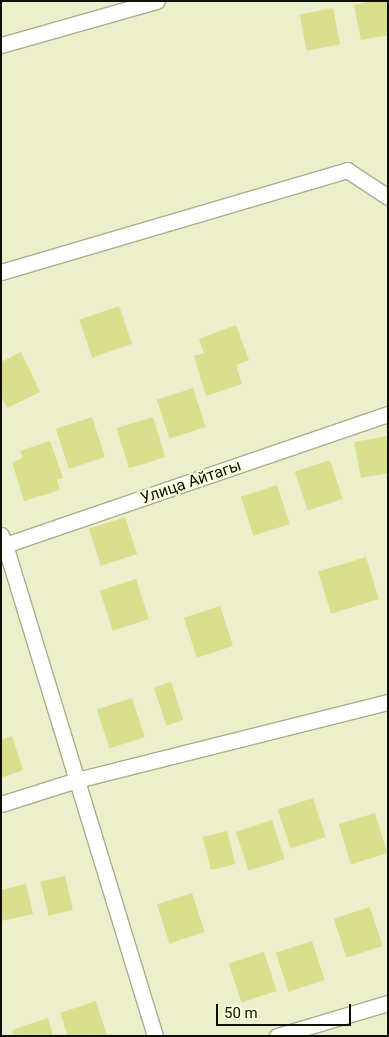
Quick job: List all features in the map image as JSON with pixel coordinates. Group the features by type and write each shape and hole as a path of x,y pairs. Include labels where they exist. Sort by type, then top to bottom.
{"street":[{"path":"1,45 157,1"},
{"path":"1,272 348,170 388,197"},
{"name":"Улица Айтагы","path":"2,542 388,414"},
{"path":"2,542 155,1036"},
{"path":"1,804 77,780 388,702"},
{"path":"277,1036 388,1003"}],"building":[{"path":"371,1 387,1 388,35 361,40 354,5"},
{"path":"333,8 340,44 307,51 300,14"},
{"path":"119,306 132,344 92,357 79,320"},
{"path":"236,325 249,360 236,365 242,384 206,396 194,356 204,353 199,339"},
{"path":"21,352 40,392 7,408 1,396 1,362"},
{"path":"193,388 206,427 170,439 157,400"},
{"path":"92,417 105,457 69,469 56,429"},
{"path":"153,417 165,457 129,468 117,428"},
{"path":"388,436 388,473 361,478 354,442"},
{"path":"50,441 63,478 57,480 60,490 24,501 12,462 23,458 20,451"},
{"path":"330,460 343,499 307,510 295,471"},
{"path":"277,485 290,524 254,536 241,497"},
{"path":"125,517 137,554 101,566 89,529"},
{"path":"366,557 379,599 331,614 318,572"},
{"path":"136,579 149,619 113,631 100,591"},
{"path":"220,606 233,646 197,658 184,618"},
{"path":"171,682 183,720 166,726 154,688"},
{"path":"132,698 145,737 109,748 97,709"},
{"path":"12,736 23,770 1,778 1,740"},
{"path":"313,798 326,837 290,848 278,809"},
{"path":"375,813 387,853 351,864 339,824"},
{"path":"272,820 285,859 249,871 236,832"},
{"path":"227,831 235,864 211,870 203,837"},
{"path":"65,876 73,910 49,916 41,882"},
{"path":"26,884 33,914 1,921 1,890"},
{"path":"192,893 205,932 169,943 157,904"},
{"path":"370,907 383,946 347,958 334,919"},
{"path":"312,941 325,980 289,992 276,953"},
{"path":"264,952 277,991 241,1002 229,963"},
{"path":"96,1001 107,1036 68,1036 60,1013"},
{"path":"48,1018 53,1036 14,1036 12,1030"}]}
